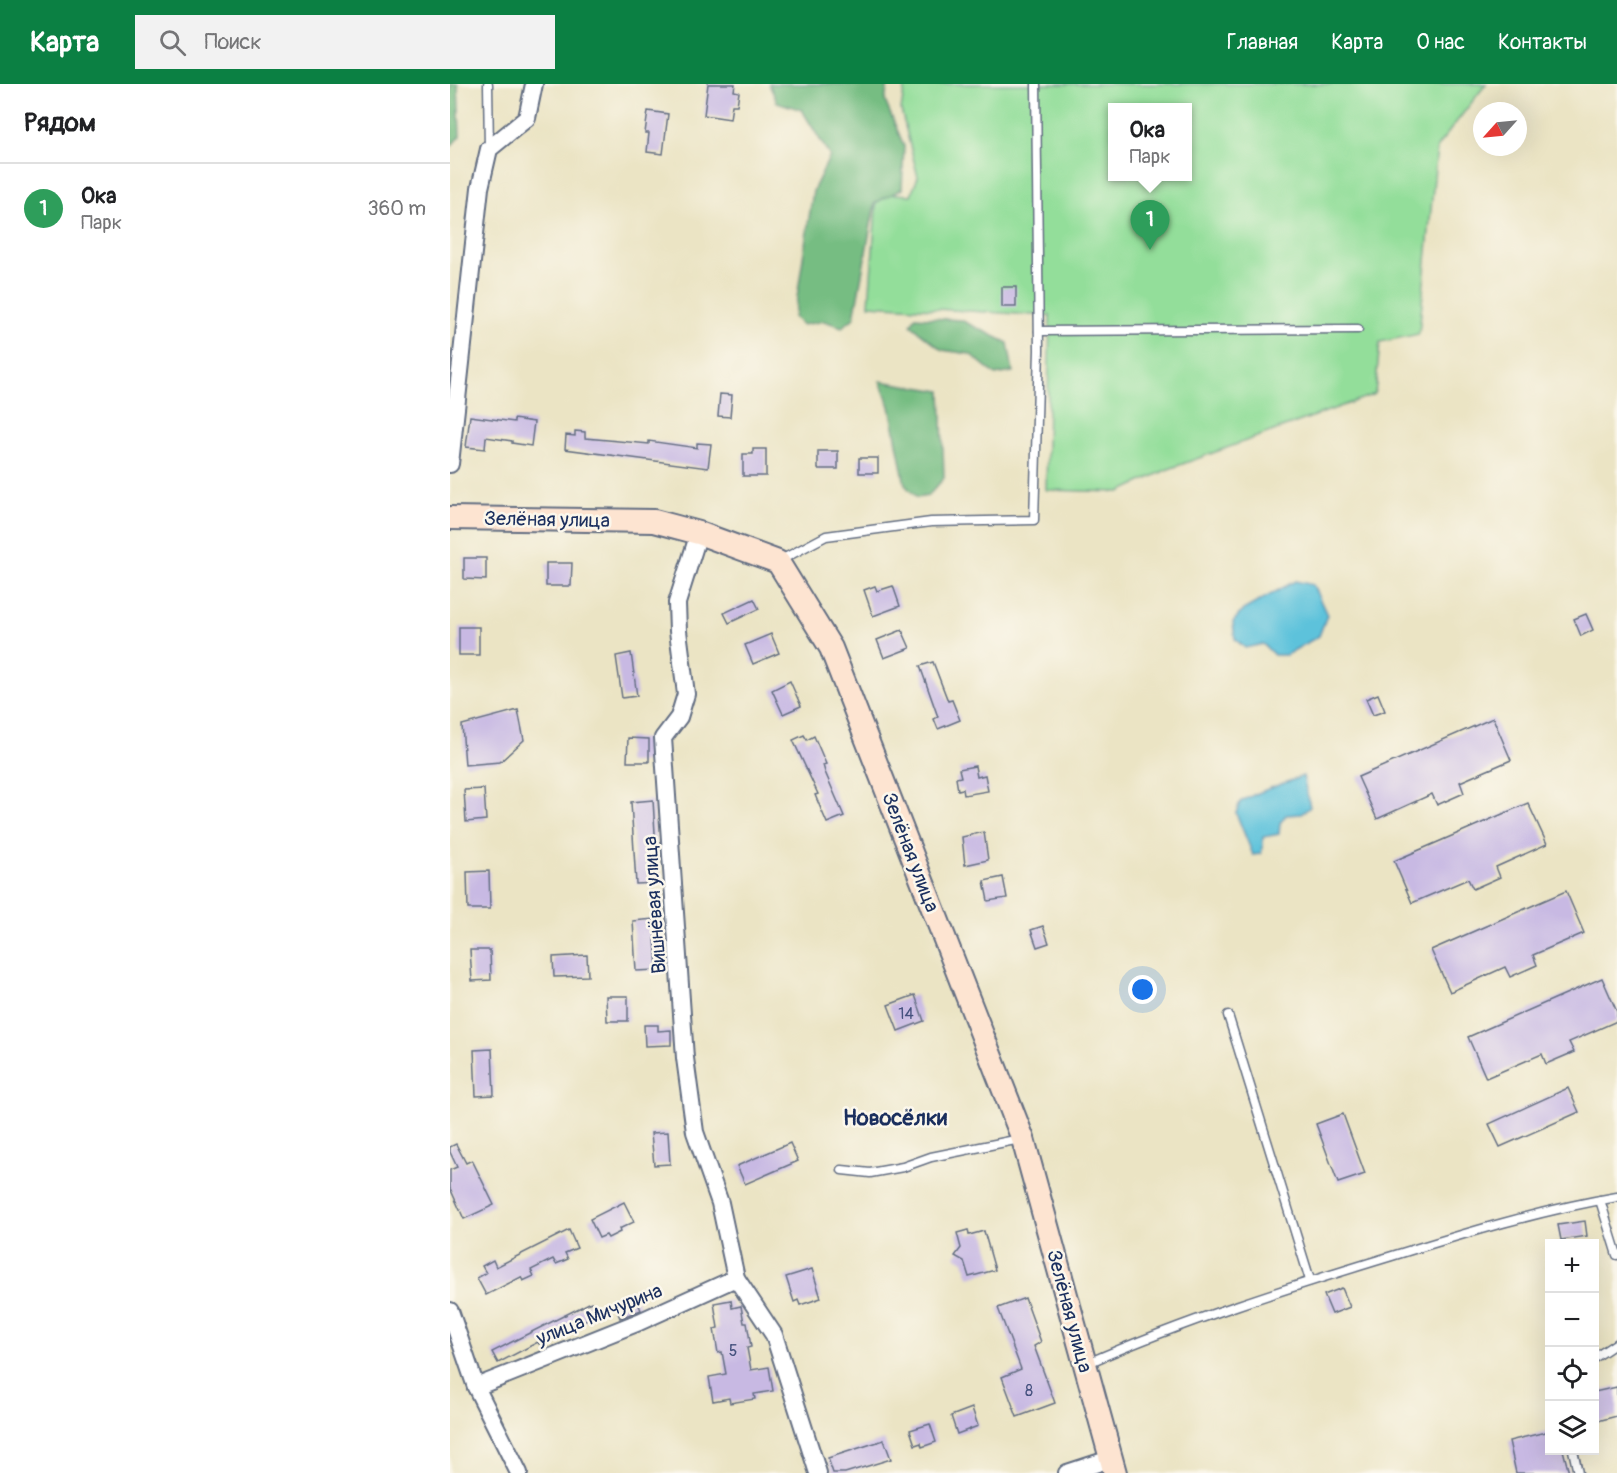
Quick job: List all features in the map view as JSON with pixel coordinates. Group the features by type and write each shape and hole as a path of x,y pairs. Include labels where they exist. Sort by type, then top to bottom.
{"street":[{"path":"450,464 480,188 489,149 527,118 534,84"},
{"name":"Зелёная улица","path":"450,518 654,521 699,533 778,562 831,648 1023,1139 1113,1466"},
{"name":"Вишнёвая улица","path":"699,533 677,603 686,694 679,717 663,738 686,1058 695,1132 720,1203 736,1278"},
{"path":"736,1278 774,1335 818,1473"},
{"name":"улица Мичурина","path":"476,1387 639,1322 736,1278"},
{"path":"450,1311 476,1387 519,1473"},
{"path":"1067,1473 1113,1466"}],"lane":[{"path":"488,84 489,149"},
{"path":"778,562 826,536 931,522 1034,520 1039,331 1036,84"},
{"path":"1039,331 1358,329"},
{"path":"1228,1015 1310,1280"},
{"path":"842,1170 870,1173 903,1167 931,1157 1023,1139"},
{"path":"1084,1365 1123,1348 1310,1280 1480,1229 1617,1197"},
{"path":"1600,1200 1617,1255"},
{"path":"1599,1355 1617,1343"},
{"path":"1574,1455 1578,1473"}],"green space":[{"path":"450,84 458,84 460,136 450,147"},
{"path":"769,84 888,84 885,101 904,146 902,189 875,203 854,318 842,327 824,321 803,325 794,318 813,191 830,156 802,110 777,102"},
{"path":"905,84 1486,84 1437,147 1419,334 1380,342 1375,394 1166,470 1120,492 1046,490 1050,316 869,305 877,193 911,195 918,177 901,110"},
{"path":"915,317 961,320 1008,343 1013,372 996,375 970,354 942,350 911,325"},
{"path":"880,381 941,391 944,478 928,496 917,498 905,485 890,406"}],"water":[{"path":"1295,581 1313,585 1327,615 1319,636 1286,655 1274,655 1263,644 1245,648 1235,639 1233,622 1243,610"},
{"path":"1303,776 1310,807 1301,814 1286,815 1280,823 1279,834 1263,837 1263,848 1260,854 1253,855 1236,813 1240,802"}],"building":[{"path":"708,84 735,84 734,91 739,92 737,105 732,105 730,119 704,115"},
{"path":"648,111 668,114 663,154 647,152 649,133 645,133"},
{"path":"1002,287 1016,287 1016,307 1002,307"},
{"path":"720,394 732,395 730,417 718,416"},
{"path":"470,416 514,422 514,419 534,422 531,446 486,437 485,449 466,447"},
{"path":"575,431 585,432 585,438 649,444 649,441 697,448 697,443 711,444 708,468 565,449 566,435 575,436"},
{"path":"753,449 766,449 766,476 743,476 743,454 753,454"},
{"path":"818,451 838,451 838,469 818,469"},
{"path":"859,458 878,458 878,473 859,473"},
{"path":"464,558 486,558 486,580 464,579"},
{"path":"546,563 572,563 571,586 546,586"},
{"path":"875,586 877,591 893,586 900,606 873,616 864,590"},
{"path":"754,599 759,609 729,623 724,613"},
{"path":"1586,614 1593,630 1581,636 1574,619"},
{"path":"459,627 479,627 479,655 459,655"},
{"path":"902,630 910,648 884,658 877,640"},
{"path":"771,634 779,653 753,664 745,645"},
{"path":"631,653 637,696 622,698 616,656"},
{"path":"933,662 948,701 952,700 960,720 938,729 934,719 938,717 920,666"},
{"path":"790,681 801,706 783,714 772,690"},
{"path":"1378,694 1385,711 1373,715 1366,699"},
{"path":"518,710 524,740 500,762 465,765 462,725"},
{"path":"1493,718 1511,760 1460,782 1464,793 1437,805 1432,794 1377,819 1358,777"},
{"path":"804,735 807,740 814,736 826,764 823,765 825,772 844,816 827,823 815,795 818,794 793,740"},
{"path":"628,738 649,739 649,762 627,762"},
{"path":"975,766 977,777 985,775 988,791 964,795 963,789 958,790 956,778 961,777 959,769"},
{"path":"484,789 486,820 466,822 464,790"},
{"path":"653,800 658,883 636,884 631,802"},
{"path":"1528,803 1547,844 1496,867 1500,877 1473,889 1468,879 1412,903 1394,861"},
{"path":"984,832 988,860 965,865 962,837"},
{"path":"489,871 490,909 468,909 467,872"},
{"path":"1003,877 1007,898 988,901 984,881"},
{"path":"1566,891 1584,933 1533,955 1537,965 1510,977 1505,967 1450,992 1431,950"},
{"path":"654,919 657,970 636,971 633,921"},
{"path":"1043,926 1049,943 1037,947 1031,930"},
{"path":"470,950 490,950 491,980 472,981"},
{"path":"587,955 588,976 554,977 553,957"},
{"path":"1602,978 1617,1012 1617,1021 1569,1042 1574,1052 1546,1064 1542,1054 1486,1078 1468,1037"},
{"path":"915,995 924,1021 898,1031 888,1005"},
{"path":"606,996 628,996 628,1021 607,1021"},
{"path":"644,1025 658,1025 658,1031 671,1030 671,1045 645,1046"},
{"path":"492,1049 494,1095 476,1096 474,1050"},
{"path":"1568,1088 1579,1112 1500,1147 1489,1124"},
{"path":"1343,1114 1365,1174 1338,1183 1316,1124"},
{"path":"668,1132 670,1164 654,1165 651,1133"},
{"path":"790,1143 798,1161 745,1184 737,1166"},
{"path":"456,1144 466,1163 472,1160 494,1205 464,1219 450,1188 450,1170 457,1167 450,1147"},
{"path":"624,1202 634,1222 619,1229 620,1232 608,1238 606,1235 599,1238 590,1219"},
{"path":"1585,1221 1587,1236 1561,1239 1558,1225"},
{"path":"569,1230 577,1248 565,1253 568,1259 556,1264 553,1259 531,1270 534,1276 523,1281 521,1277 486,1295 477,1278 486,1273 482,1266 493,1260 496,1267"},
{"path":"968,1230 969,1235 984,1231 995,1270 969,1277 964,1261 955,1256 961,1248 957,1233"},
{"path":"812,1269 821,1298 800,1305 798,1300 794,1302 786,1277"},
{"path":"1342,1288 1350,1307 1332,1314 1324,1295"},
{"path":"636,1298 641,1310 620,1318 616,1308"},
{"path":"1025,1298 1041,1342 1034,1346 1055,1403 1017,1417 1002,1377 1021,1369 998,1308"},
{"path":"731,1300 732,1308 741,1306 744,1323 747,1323 751,1347 747,1348 751,1370 769,1367 773,1391 754,1394 755,1399 730,1403 729,1398 713,1401 709,1377 726,1374 722,1352 718,1353 714,1329 718,1328 714,1303"},
{"path":"591,1302 597,1314 498,1363 492,1352"},
{"path":"1617,1387 1617,1416 1599,1421 1599,1391"},
{"path":"972,1408 978,1426 957,1434 951,1416"},
{"path":"930,1424 936,1442 922,1447 921,1443 915,1445 910,1430"},
{"path":"1545,1432 1545,1455 1564,1455 1569,1473 1516,1473 1509,1441"},
{"path":"884,1440 891,1459 845,1473 833,1473 828,1458"}],"place":[{"name":"Ока","path":"1150,250"}],"district":[{"name":"Новосёлки","path":"895,1117"}]}
